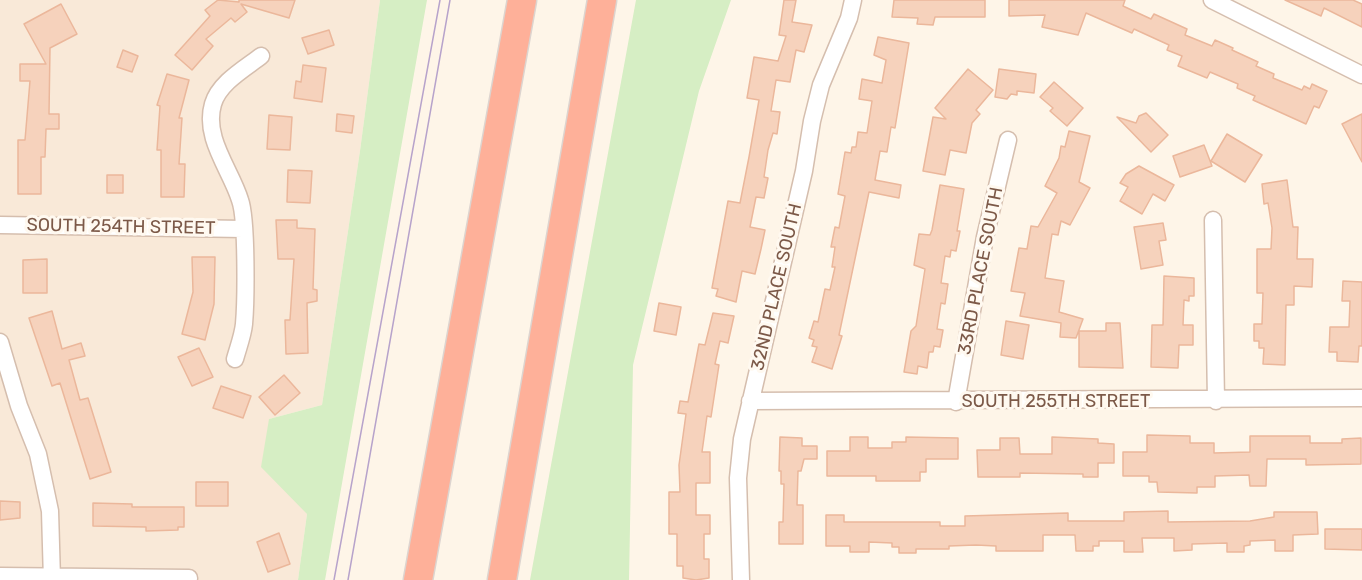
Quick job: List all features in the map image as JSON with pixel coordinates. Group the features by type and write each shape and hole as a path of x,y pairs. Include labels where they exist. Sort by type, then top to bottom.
{"highway":[{"path":"418,580 522,0"},
{"path":"502,580 602,0"}],"street":[{"name":"32ND PLACE SOUTH","path":"741,580 738,478 742,439 804,171 814,112 821,85 849,18 853,0"},
{"path":"1212,0 1362,75"},
{"path":"235,359 244,325 241,201 216,144 212,125 212,105 220,91 235,75 261,56"},
{"name":"33RD PLACE SOUTH","path":"956,402 985,237 1008,140"},
{"path":"1213,220 1216,401"},
{"name":"SOUTH 254TH STREET","path":"0,225 243,229"},
{"path":"0,342 19,406 38,454 50,511 52,579"},
{"name":"SOUTH 255TH STREET","path":"750,401 1216,401 1362,398"},
{"path":"0,576 52,579 189,578"}],"shaded area":[{"path":"0,0 380,0 322,405 269,419 307,514 298,580 0,580"}],"green space":[{"path":"380,0 427,0 325,580 298,580 307,514 261,467 269,419 322,405"},
{"path":"636,0 731,0 699,91 633,365 629,580 530,580"}],"building":[{"path":"218,0 239,2 239,0 295,0 289,18 241,4 247,12 235,22 231,18 206,39 213,46 192,70 175,55 210,16 205,10"},
{"path":"784,0 796,0 792,22 812,25 804,52 796,50 790,82 776,80 771,111 780,112 777,134 773,133 768,150 764,177 768,178 764,198 756,197 750,227 765,230 755,274 742,271 736,302 716,296 718,289 712,288 728,201 740,203 749,157 759,100 747,98 754,57 778,61 786,36 779,35"},
{"path":"894,0 985,0 985,17 935,17 933,25 917,24 918,18 892,17"},
{"path":"1009,0 1125,0 1123,6 1151,19 1154,14 1187,29 1185,35 1212,46 1215,40 1233,48 1232,50 1258,62 1256,66 1274,74 1273,78 1302,90 1304,86 1310,89 1312,84 1327,91 1319,108 1314,106 1306,124 1253,100 1255,96 1237,88 1238,84 1210,72 1207,78 1178,66 1182,56 1167,50 1169,45 1134,29 1132,33 1086,13 1078,35 1042,27 1045,15 1009,16"},
{"path":"1285,0 1353,0 1362,4 1362,27 1324,8 1321,16"},
{"path":"61,4 77,34 50,48 49,114 59,114 59,129 46,129 45,157 41,157 41,194 18,194 18,140 25,140 30,81 20,81 20,64 46,64 24,24"},
{"path":"329,30 334,45 308,54 302,38"},
{"path":"878,37 909,43 895,128 891,127 887,152 880,151 875,180 901,185 899,198 869,192 839,335 842,336 832,369 812,362 817,347 812,346 814,340 809,338 814,321 818,322 825,289 830,290 835,267 832,267 835,247 831,247 835,227 839,228 845,196 838,194 845,152 851,153 852,147 856,147 858,132 867,133 872,101 859,99 862,79 882,83 886,60 874,55"},
{"path":"123,50 138,56 132,72 117,67"},
{"path":"303,65 326,68 322,102 294,98 296,81 301,82"},
{"path":"968,69 993,90 976,110 980,114 972,123 966,153 950,150 945,175 923,171 933,117 946,119 935,108"},
{"path":"999,69 1036,74 1034,93 1017,91 1017,95 1011,94 1007,99 995,97"},
{"path":"167,74 189,80 179,118 182,118 179,164 185,164 184,197 161,197 161,150 157,150 160,106 157,105"},
{"path":"1054,82 1083,108 1067,126 1050,111 1053,108 1040,97"},
{"path":"1146,113 1168,135 1151,152 1117,117 1136,123 1139,116"},
{"path":"337,114 354,116 352,133 336,131"},
{"path":"1362,114 1362,162 1342,124"},
{"path":"269,115 292,117 290,150 267,149"},
{"path":"1069,131 1090,136 1079,182 1090,188 1070,225 1061,221 1058,235 1052,234 1045,278 1064,281 1059,312 1083,319 1076,338 1060,337 1061,323 1020,316 1025,293 1011,291 1019,248 1027,249 1031,226 1038,227 1057,193 1045,186 1059,158 1061,146 1065,147"},
{"path":"1227,134 1262,155 1245,182 1211,161"},
{"path":"1204,145 1212,166 1180,177 1173,156"},
{"path":"1139,166 1174,185 1165,201 1153,194 1142,214 1120,201 1128,187 1120,183 1126,174"},
{"path":"288,170 312,171 310,203 287,202"},
{"path":"107,175 123,175 123,193 107,193"},
{"path":"1287,180 1293,227 1298,227 1297,259 1313,259 1312,287 1294,286 1294,305 1286,305 1285,365 1263,364 1264,348 1259,348 1259,341 1254,341 1254,324 1262,324 1263,293 1257,293 1257,249 1271,249 1272,228 1268,203 1264,204 1262,184"},
{"path":"940,185 964,189 956,251 951,250 950,257 945,256 941,283 948,284 945,304 941,303 937,329 943,330 940,347 934,346 933,352 929,352 927,368 918,366 917,374 904,372 911,331 916,326 925,269 914,265 919,234 930,235"},
{"path":"276,220 297,220 297,228 315,229 313,289 317,290 317,301 307,303 308,353 286,354 285,320 290,320 294,259 278,259"},
{"path":"1163,223 1166,240 1159,241 1163,265 1141,269 1134,227"},
{"path":"192,257 215,257 214,304 205,340 182,334 193,292"},
{"path":"47,259 47,293 23,293 23,260"},
{"path":"1164,276 1194,278 1194,296 1189,296 1189,301 1184,300 1183,325 1193,325 1193,345 1179,345 1178,368 1151,367 1152,325 1163,325"},
{"path":"1343,281 1362,282 1362,346 1359,346 1358,362 1337,361 1337,352 1329,352 1330,327 1349,327 1350,301 1342,301"},
{"path":"659,303 681,307 676,335 654,331"},
{"path":"52,311 62,349 81,343 85,356 69,360 80,400 88,398 111,472 90,479 60,383 52,386 29,318"},
{"path":"713,313 734,316 728,343 720,341 715,364 719,365 711,417 707,416 702,452 710,452 710,483 696,483 696,515 710,515 710,534 704,534 704,559 709,559 709,578 696,580 683,578 683,566 677,566 677,534 669,534 669,492 680,492 679,465 686,414 678,413 680,401 688,402 699,344 705,345"},
{"path":"1006,321 1029,325 1023,359 1001,355"},
{"path":"1106,323 1120,323 1123,368 1079,367 1079,331 1106,331"},
{"path":"199,348 213,377 192,386 178,357"},
{"path":"284,375 300,393 275,415 259,397"},
{"path":"221,386 251,396 243,418 213,408"},
{"path":"1147,435 1190,436 1190,443 1214,443 1214,453 1250,452 1250,436 1310,436 1310,443 1342,443 1342,439 1361,438 1361,464 1306,465 1306,459 1267,459 1266,486 1250,486 1249,475 1215,476 1215,487 1197,487 1197,493 1158,492 1157,482 1149,482 1149,476 1123,476 1123,452 1147,452"},
{"path":"780,437 802,438 802,446 817,446 817,459 804,459 801,471 798,471 797,505 803,505 803,544 779,544 779,522 783,522 784,484 781,484 781,471 779,471"},
{"path":"850,437 868,437 868,448 892,448 892,442 906,442 906,437 958,438 958,459 926,459 926,472 920,472 920,481 876,481 876,476 827,476 827,451 850,451"},
{"path":"1052,437 1098,439 1098,443 1114,444 1114,463 1098,463 1098,477 1083,477 1083,474 1020,473 1020,477 978,477 977,450 1000,450 1000,438 1019,438 1020,454 1052,454"},
{"path":"196,482 228,482 228,506 196,506"},
{"path":"0,501 20,502 20,518 0,520"},
{"path":"93,503 132,504 132,507 184,507 184,527 178,527 178,530 146,531 146,527 93,526"},
{"path":"1168,511 1168,522 1250,521 1274,517 1274,512 1317,512 1318,534 1293,535 1293,551 1275,551 1275,540 1250,541 1250,545 1244,546 1244,552 1227,552 1227,543 1192,544 1192,550 1174,551 1174,538 1142,538 1143,552 1124,552 1124,541 1099,541 1099,546 1093,546 1093,551 1076,551 1075,535 1043,535 1043,551 996,551 996,546 976,545 949,546 949,549 916,549 916,553 899,553 899,547 892,547 892,543 869,542 869,552 850,552 850,546 826,546 826,515 844,515 844,522 940,522 940,526 965,526 965,516 1068,513 1068,521 1124,521 1124,512"},
{"path":"1325,529 1362,529 1362,550 1325,549"},
{"path":"279,533 290,564 268,572 257,542"}],"tram line":[{"path":"334,580 440,0"},
{"path":"348,580 450,0"}]}
